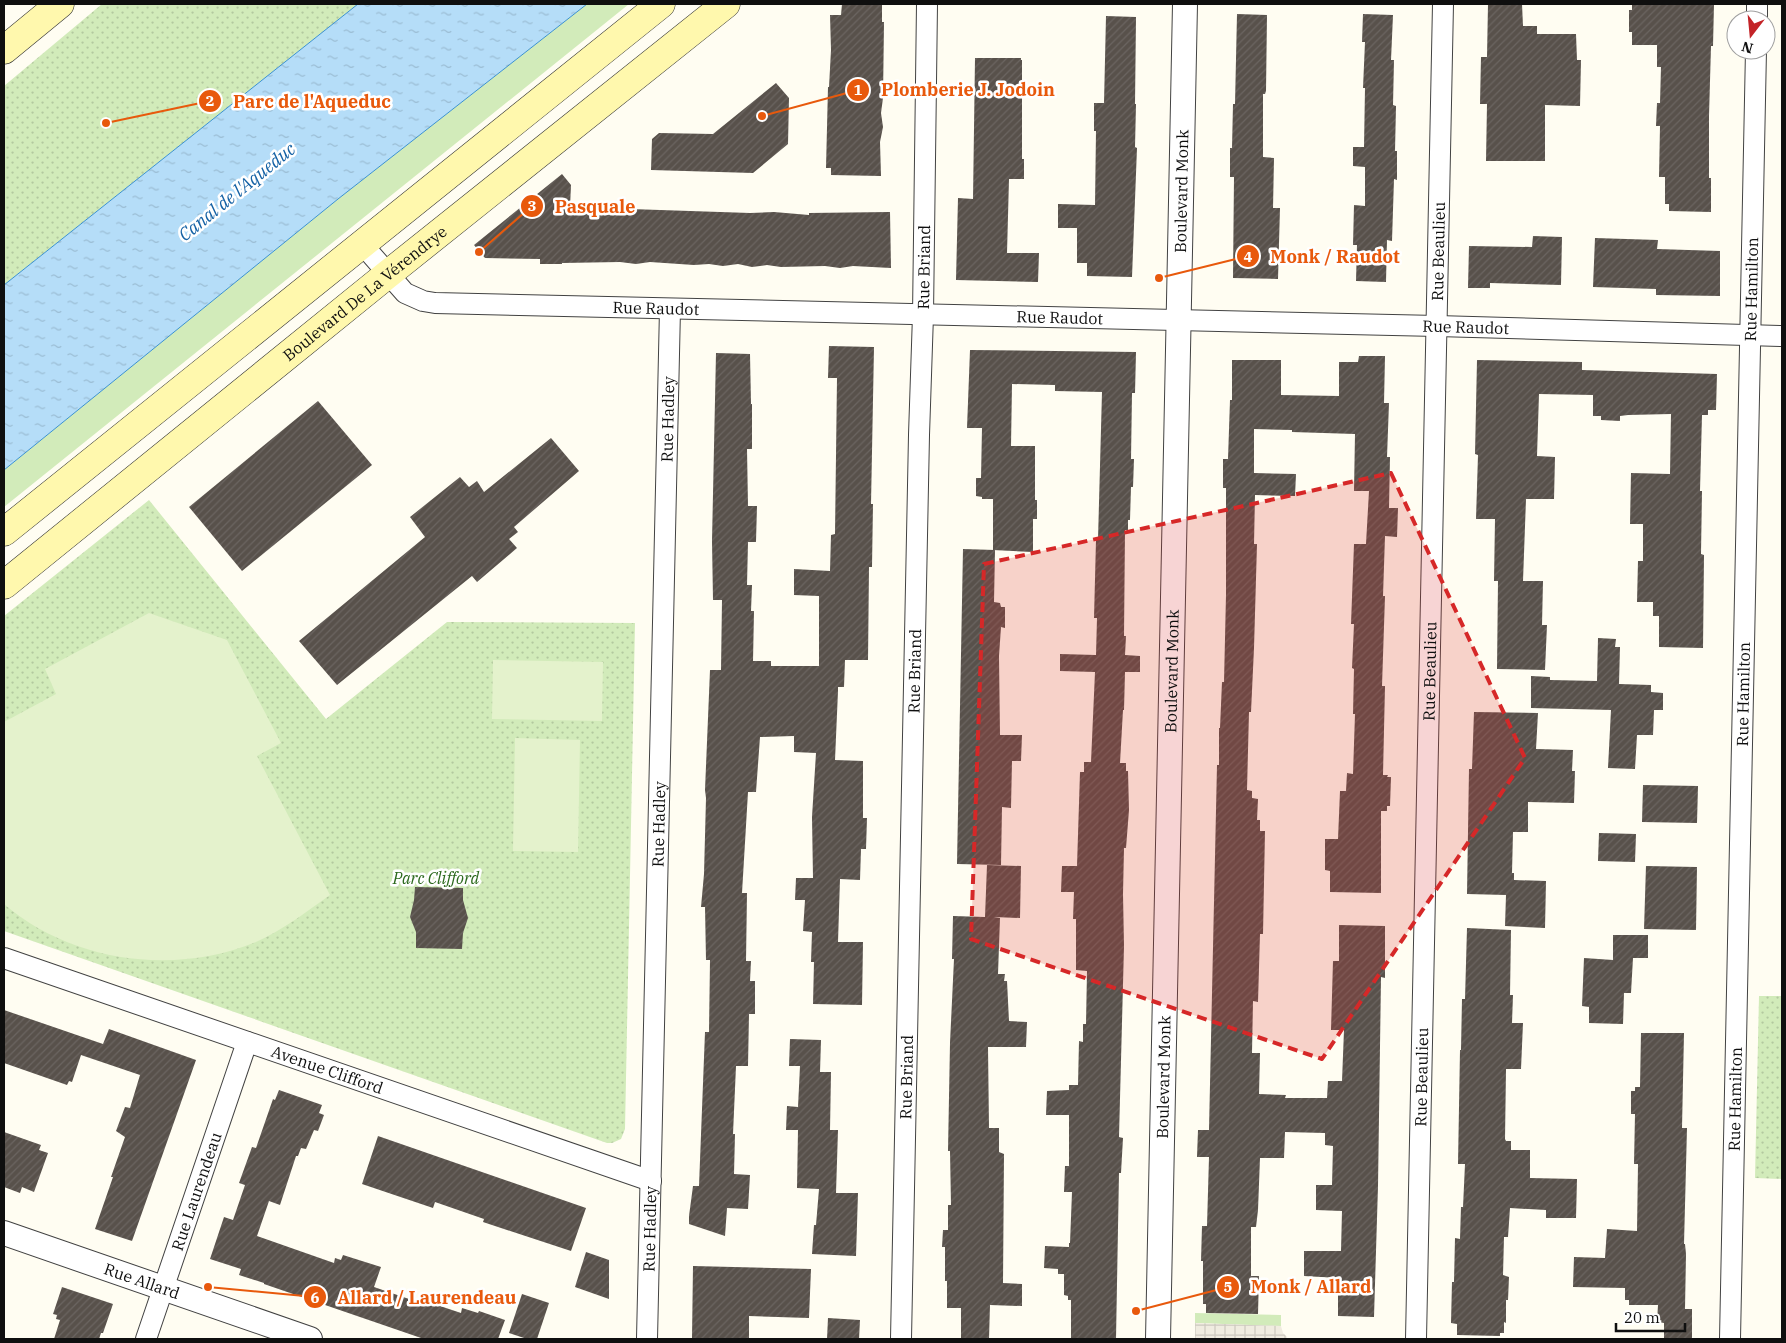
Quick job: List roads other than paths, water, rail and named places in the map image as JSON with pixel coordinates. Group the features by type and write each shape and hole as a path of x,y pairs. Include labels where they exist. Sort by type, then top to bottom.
{"main road":[{"path":"4,50 60,4"},
{"path":"4,532 661,4"},
{"name":"Boulevard De La Vérendrye","path":"4,586 388,274 726,4"}],"street":[{"name":"Rue Briand","path":"901,1339 923,314 927,4"},
{"name":"Boulevard Monk","path":"1158,1339 1185,4"},
{"name":"Rue Beaulieu","path":"1416,1339 1443,4"},
{"name":"Rue Hamilton","path":"1730,1339 1756,60"},
{"name":"Rue Raudot","path":"362,244 406,294 423,301 435,303 1437,326 1782,336"},
{"name":"Rue Hadley","path":"648,1339 670,309"},
{"name":"Avenue Clifford","path":"4,958 651,1181"},
{"name":"Rue Laurendeau","path":"146,1339 247,1042"},
{"name":"Rue Allard","path":"4,1234 310,1339"}],"water":[{"name":"Canal de l'Aqueduc","path":"358,4 587,4 338,199 4,470 4,285"}],"place":[{"name":"Plomberie J. Jodoin","path":"762,116"},
{"name":"Parc de l'Aqueduc","path":"106,123"},
{"name":"Pasquale","path":"479,252"},
{"name":"Monk / Raudot","path":"1159,278"},
{"name":"Allard / Laurendeau","path":"208,1287"},
{"name":"Monk / Allard","path":"1136,1311"}],"park label":[{"name":"Parc Clifford","path":"436,878"}]}
